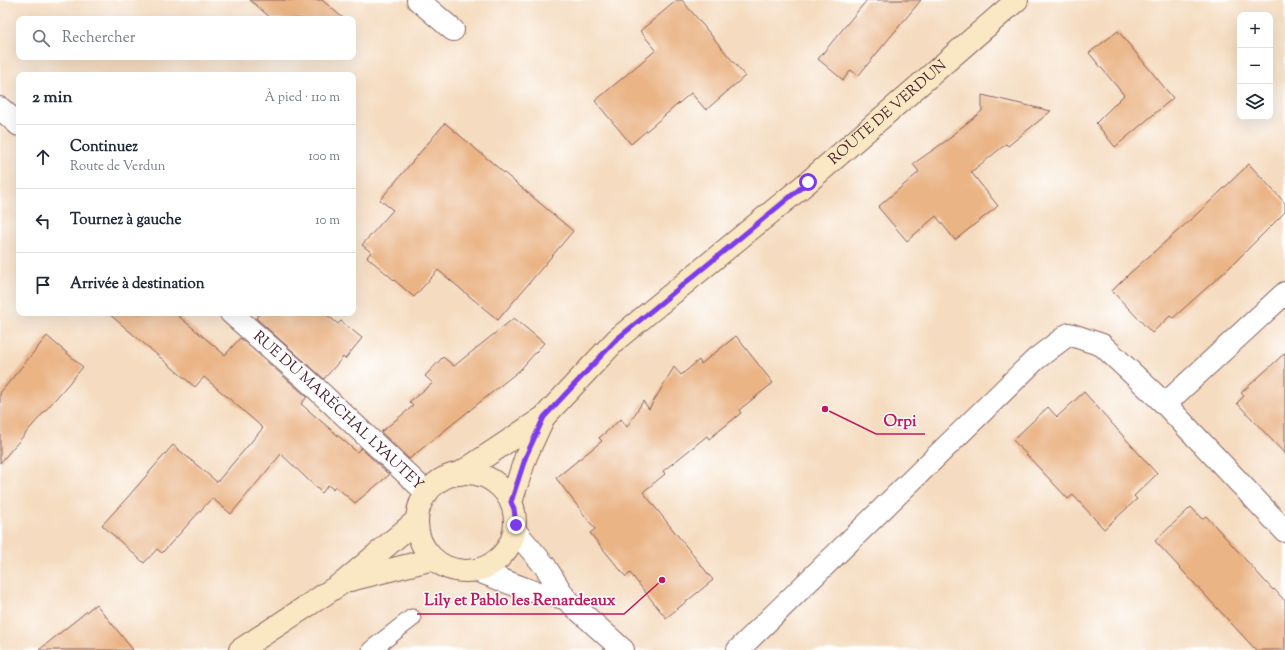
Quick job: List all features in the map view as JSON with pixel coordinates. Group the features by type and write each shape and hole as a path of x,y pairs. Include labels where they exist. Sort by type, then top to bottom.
{"main road":[{"name":"ROUTE DE VERDUN","path":"459,474 544,417 617,339 808,182 1017,0"},
{"name":"ROUTE DE VERDUN","path":"511,502 526,456 544,417"},
{"path":"468,473 483,476 497,484 507,495 514,509 516,525 513,540 504,554 493,564 478,571 462,572 446,568 433,559 423,547 418,533 417,520 420,506 427,493 438,482 452,475 459,474 468,473"},
{"path":"240,650 345,581 417,520"},
{"path":"345,581 433,559"}],"street":[{"path":"418,0 454,30"},
{"path":"0,108 16,122"},
{"path":"1165,404 1285,292"},
{"name":"RUE DU MARÉCHAL LYAUTEY","path":"234,316 307,380 427,493"},
{"path":"738,650 1036,359 1069,334 1102,345 1165,404 1285,532"},
{"path":"515,531 545,566 565,598 621,648"},
{"path":"478,571 531,591 565,598"}],"lane":[{"path":"371,650 412,618"}],"building":[{"path":"250,0 322,0 341,16 269,16"},
{"path":"677,0 682,0 745,76 706,110 691,93 631,144 595,101 656,50 640,31"},
{"path":"867,0 921,0 858,76 851,70 843,80 818,59"},
{"path":"1118,31 1173,98 1115,147 1096,123 1124,95 1089,53"},
{"path":"982,95 1051,111 1008,146 1006,144 971,172 998,206 955,240 936,216 907,241 878,207 919,172 913,164 953,136 952,135 982,111"},
{"path":"445,123 573,231 498,320 438,270 414,297 367,257 371,252 362,245 393,210 380,200"},
{"path":"1249,164 1285,203 1285,212 1230,267 1173,318 1170,316 1152,333 1112,291 1130,273 1198,213"},
{"path":"112,316 179,316 225,355 240,338 307,397 301,404 357,452 361,448 389,475 355,503 335,486 333,489 328,485 322,493 281,454 231,514 212,498 162,553 157,549 144,563 102,525 173,445 217,482 263,428 204,377 195,387"},
{"path":"258,316 329,316 338,324 341,321 362,338 345,359 343,357 324,379 256,318"},
{"path":"514,318 544,343 520,370 409,459 381,432 413,406 409,402 433,383 425,376 443,357 454,366"},
{"path":"47,336 83,367 0,463 0,393"},
{"path":"736,336 773,383 739,410 741,413 709,439 707,436 663,471 665,474 643,492 713,580 666,618 630,573 626,577 590,533 595,529 556,478 602,441 599,438 621,419 627,427 643,401 649,409 674,367 681,375 699,360 701,364"},
{"path":"1285,353 1285,454 1237,403 1244,396 1241,393"},
{"path":"1084,392 1157,474 1134,496 1137,499 1104,529 1073,495 1068,499 1013,440 1048,407 1057,417"},
{"path":"1191,507 1202,519 1206,516 1273,590 1274,589 1285,601 1285,650 1256,650 1155,541"},
{"path":"96,604 133,650 39,650"}],"place":[{"name":"Orpi","path":"825,409"},
{"name":"Lily et Pablo les Renardeaux","path":"662,580"}],"route":[{"path":"516,525 514,509 511,502 526,456 544,417 617,339 808,182"}]}
